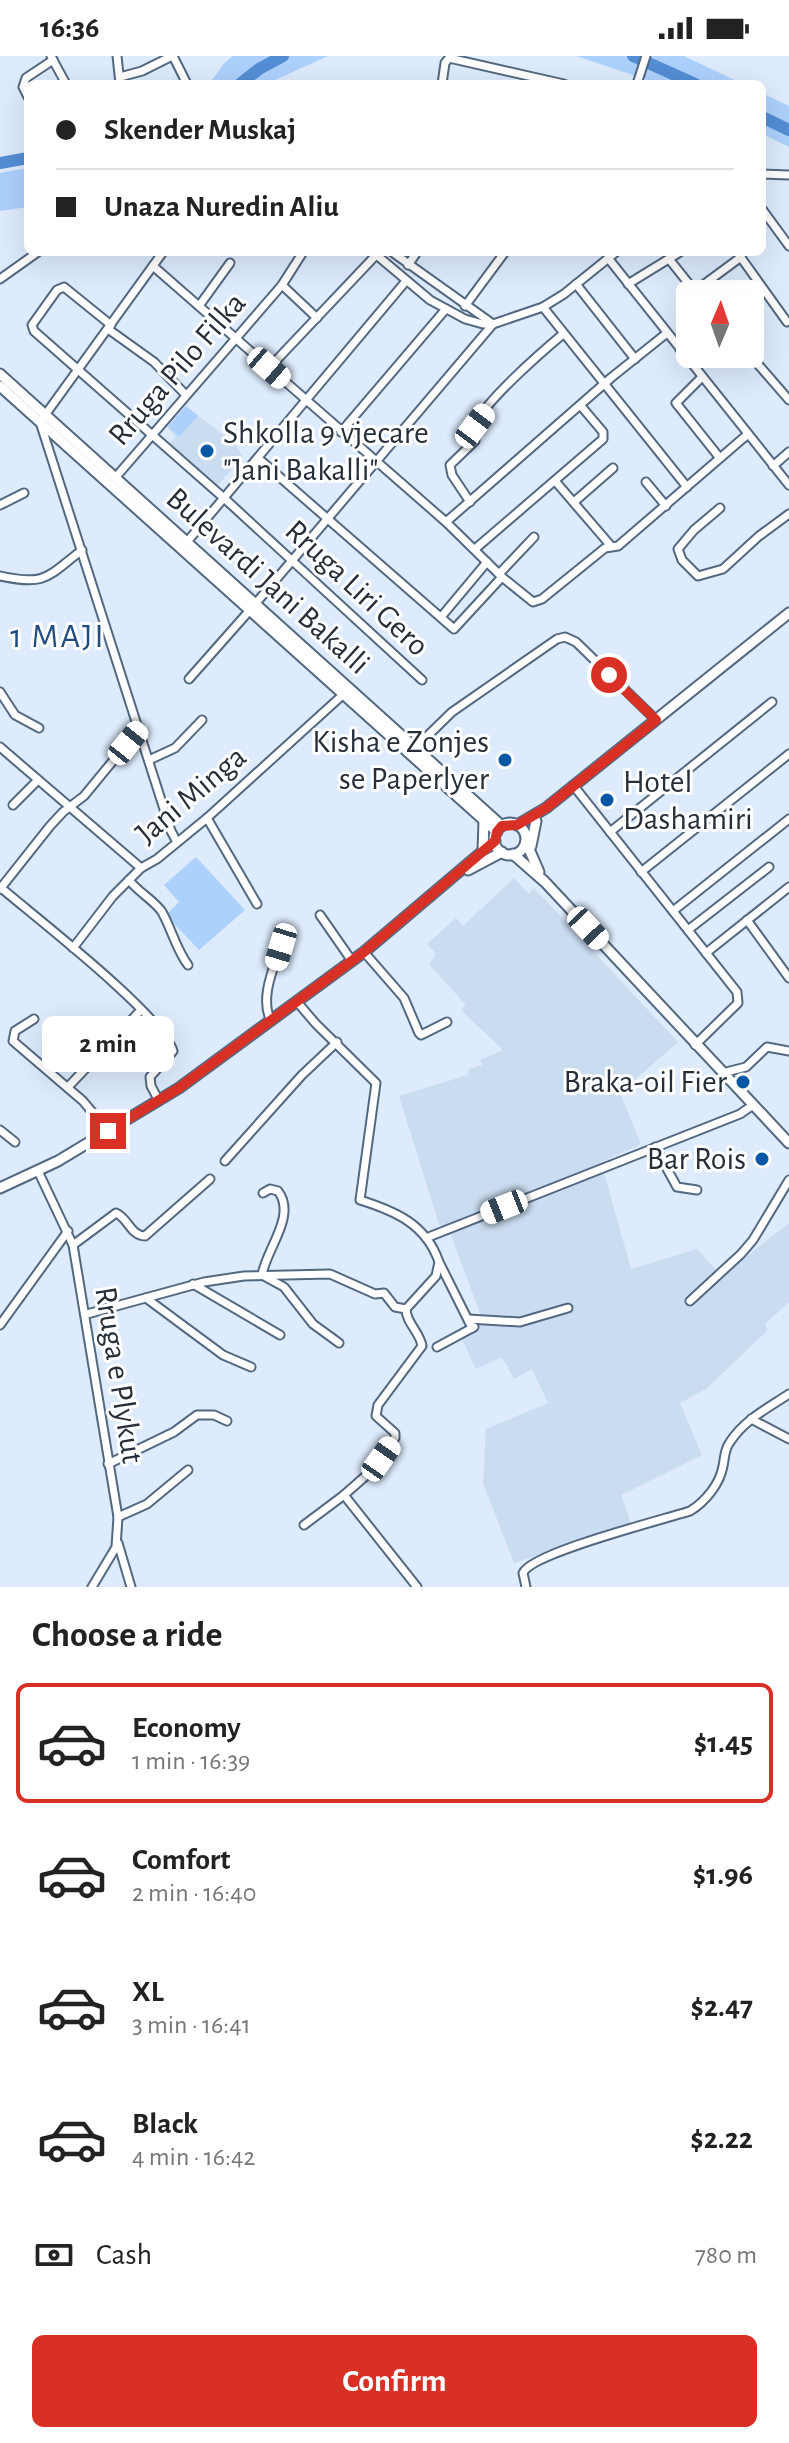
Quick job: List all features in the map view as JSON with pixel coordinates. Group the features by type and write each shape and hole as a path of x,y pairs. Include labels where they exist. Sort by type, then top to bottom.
{"main road":[{"name":"Bulevardi Jani Bakalli","path":"0,374 43,418 347,691 498,833"},
{"name":"Bulevardi Jani Bakalli","path":"0,386 115,478 253,607"},
{"path":"0,1188 38,1171 159,1101 298,1003 455,877 498,833 546,808 789,613"},
{"name":"Bulevardi Jani Bakalli","path":"347,691 415,748 498,833"},
{"path":"513,854 522,850 546,808"},
{"path":"483,851 484,821"},
{"path":"532,857 536,821"},
{"path":"517,825 545,882"},
{"path":"498,833 502,852"},
{"path":"455,877 502,852 513,854 545,882 789,1143"}],"street":[{"path":"117,56 120,80"},
{"path":"122,80 172,56 185,80"},
{"path":"638,80 646,56"},
{"path":"25,80 52,58 64,80"},
{"path":"443,80 445,63 449,58 546,80"},
{"path":"766,174 789,175"},
{"path":"766,214 789,246"},
{"path":"0,279 32,256"},
{"path":"159,256 43,418 82,550 177,842"},
{"name":"Rruga Pilo Filka","path":"115,478 282,285 300,256"},
{"path":"269,368 372,256"},
{"path":"378,256 445,310 474,323 493,324 543,307 611,256"},
{"path":"397,256 493,324"},
{"path":"408,265 414,256"},
{"path":"465,306 501,256"},
{"path":"628,284 674,256"},
{"path":"710,280 737,256"},
{"path":"740,256 787,322"},
{"path":"608,258 676,344"},
{"path":"669,259 686,280"},
{"path":"199,306 230,263"},
{"path":"153,266 446,522 528,600 537,601 611,546 618,546 748,434"},
{"path":"186,543 406,281"},
{"path":"576,284 635,359"},
{"path":"282,285 317,318"},
{"path":"152,436 34,331 33,322 57,290 64,287 154,362 186,395"},
{"path":"543,307 687,487"},
{"path":"341,432 445,310"},
{"path":"189,679 493,324"},
{"path":"446,522 667,333"},
{"path":"470,502 452,475 450,465 475,441 475,426 494,400 532,360 563,334"},
{"path":"695,368 789,485"},
{"path":"762,368 788,397"},
{"path":"702,377 676,403 719,457"},
{"path":"475,549 556,482 604,437 581,406"},
{"name":"Rruga Liri Gero","path":"152,436 422,680"},
{"path":"773,466 789,452"},
{"path":"259,459 454,629 534,537"},
{"path":"574,502 613,468"},
{"path":"556,482 611,546"},
{"path":"646,482 666,506"},
{"path":"0,505 24,493"},
{"path":"720,508 694,530 678,549 682,560 698,576 723,569 789,514"},
{"path":"0,576 20,581 37,580 82,550"},
{"path":"441,617 487,562"},
{"path":"415,748 452,712 557,639 565,637 576,642 656,720"},
{"name":"Jani Minga","path":"73,948 141,868 157,859 207,818 347,691"},
{"path":"0,692 15,715 39,728"},
{"path":"610,832 772,702"},
{"path":"149,760 175,748 202,720"},
{"path":"140,728 100,778 44,833 0,888 73,948 167,1038 173,1048 171,1056 150,1077 159,1101"},
{"path":"0,747 141,868"},
{"path":"641,872 789,754"},
{"path":"13,805 38,780"},
{"path":"573,785 733,987 739,999 695,1045"},
{"path":"207,818 257,904"},
{"path":"673,911 789,819"},
{"path":"688,930 769,867"},
{"path":"129,880 138,892 158,907 178,952 188,965"},
{"path":"706,953 789,887"},
{"path":"320,915 352,961"},
{"path":"747,920 789,978"},
{"path":"271,1021 267,996 284,936"},
{"path":"364,952 398,989 421,1035 447,1022"},
{"path":"298,1003 374,1080 377,1087 359,1198 407,1219 426,1238 472,1328"},
{"path":"68,1087 140,1011"},
{"path":"34,1019 15,1031 13,1041 68,1087 108,1131"},
{"path":"225,1161 302,1075 337,1042"},
{"path":"722,1073 746,1067 767,1047 789,1051"},
{"path":"426,1238 740,1114 753,1105"},
{"path":"0,1130 15,1142"},
{"path":"655,1147 677,1187 697,1190"},
{"name":"Rruga e Plykut","path":"38,1171 73,1245 87,1314 118,1517 117,1541 110,1560 92,1587"},
{"path":"73,1245 116,1213 144,1237 210,1179"},
{"path":"690,1301 753,1240 789,1180"},
{"path":"262,1275 266,1258 279,1232 283,1207 278,1191 270,1189 263,1193"},
{"path":"0,1325 68,1231"},
{"path":"304,1525 369,1473 395,1438 395,1433 378,1419 376,1411 385,1393 422,1346 406,1317 406,1309 414,1296 436,1276 439,1262"},
{"path":"87,1314 193,1284 262,1275 330,1274 375,1294 384,1293 397,1308 406,1309"},
{"path":"262,1275 284,1287 313,1324 339,1343"},
{"path":"193,1284 280,1335"},
{"path":"146,1298 223,1355 251,1367"},
{"path":"468,1319 520,1322 568,1308"},
{"path":"437,1347 486,1320"},
{"path":"526,1587 523,1573 530,1564 697,1507 718,1480 726,1447 736,1432 789,1395"},
{"path":"108,1464 174,1432 197,1415 214,1415 227,1421"},
{"path":"751,1419 789,1439"},
{"path":"118,1517 147,1504 188,1470"},
{"path":"344,1495 417,1587"},
{"path":"117,1541 131,1587"}],"shaded area":[{"path":"233,56 328,56 275,80 211,80"},
{"path":"576,56 684,56 735,80 648,80"},
{"path":"766,95 789,106 789,147 766,136"},
{"path":"24,169 24,208 0,211 0,173"},
{"name":"Shkolla 9 vjecare \"Jani Bakalli\"","path":"186,406 235,444 243,457 215,488 168,445 176,436 167,428"},
{"path":"186,406 198,416 179,437 168,426"},
{"path":"196,857 245,910 199,950 166,915 179,902 164,885"},
{"path":"514,878 529,894 534,888 678,1042 620,1093 641,1144 601,1162 631,1269 697,1249 722,1276 789,1223 789,1302 765,1324 768,1330 706,1389 680,1403 702,1455 621,1495 631,1524 514,1563 483,1483 486,1429 548,1403 532,1369 514,1379 502,1357 476,1369 462,1339 481,1316 451,1235 439,1224 399,1096 468,1075 469,1069 482,1065 480,1060 503,1050 461,1010 466,1005 429,964 436,954 427,944 456,918 463,926"}],"waterway":[{"path":"245,80 283,56"},
{"path":"633,56 686,80"},
{"path":"766,119 789,130"},
{"path":"0,163 24,159"}],"place":[{"name":"Shkolla 9 vjecare \"Jani Bakalli\"","path":"207,451"},
{"name":"Kisha e Zonjes se Paperlyer","path":"505,760"},
{"name":"Hotel Dashamiri","path":"607,800"},
{"name":"Braka-oil Fier","path":"743,1082"},
{"name":"Bar Rois","path":"762,1159"}],"district":[{"name":"1 MAJI","path":"58,637"}],"route":[{"path":"108,1131 179,1088 314,991 455,877 495,841 502,826 517,825 546,808 656,720 609,675"}]}
